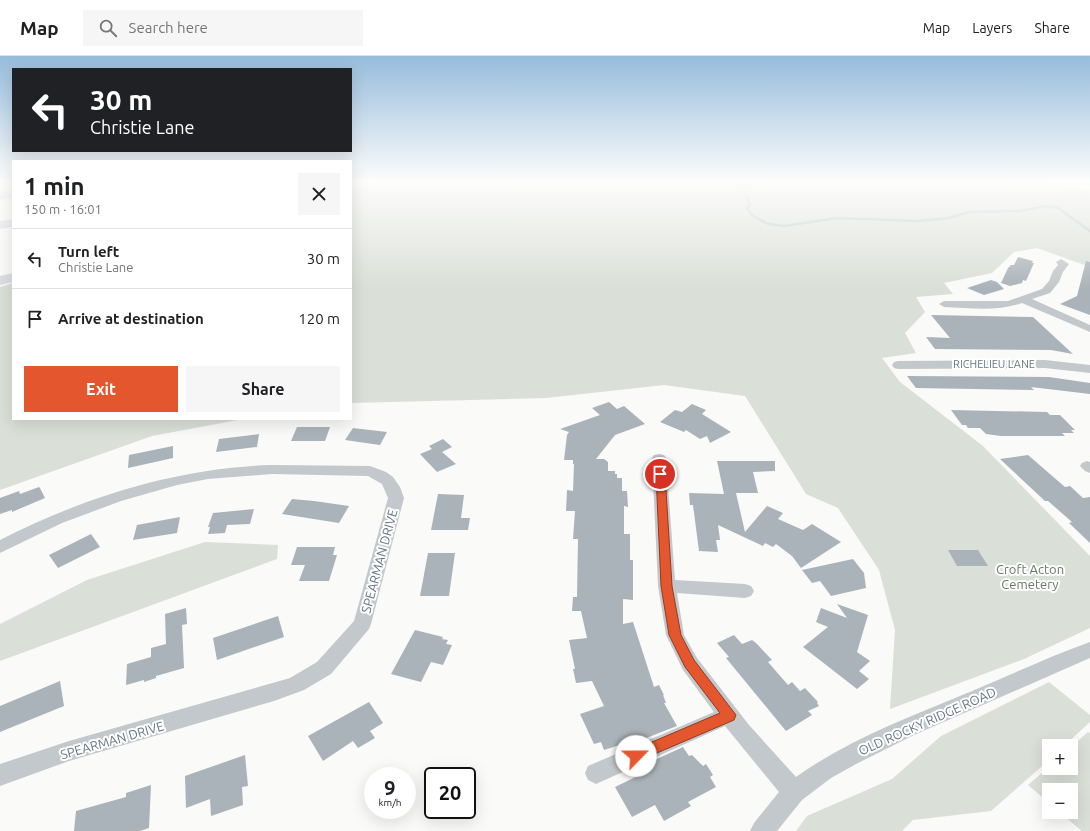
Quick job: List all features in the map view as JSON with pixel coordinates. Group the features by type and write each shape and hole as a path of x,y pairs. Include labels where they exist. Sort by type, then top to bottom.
{"highway":[{"path":"0,225 12,223"},
{"path":"0,268 12,265"},
{"path":"0,281 12,277"}],"street":[{"path":"944,304 998,305 1009,304 1022,300 1046,291 1054,282 1058,271 1064,264 1061,262"},
{"path":"1022,300 1090,329"},
{"name":"RICHELIEU LANE","path":"898,365 1045,364 1090,369"},
{"path":"660,458 667,586 675,635 690,664 766,761 794,792"},
{"name":"SPEARMAN DRIVE","path":"0,547 52,520 108,500 153,487 196,477 232,471 294,469 370,471 381,475 392,485 396,498 362,624 324,668 297,684 274,692 69,751 0,775"},
{"path":"667,586 745,591"},
{"name":"OLD ROCKY RIDGE ROAD","path":"762,831 794,792 823,771 850,756 901,730 1090,650"},
{"path":"596,773 729,715"}],"green space":[{"name":"Croft Acton Cemetery","path":"352,217 1090,217 1090,267 1037,248 1014,252 992,273 944,283 953,294 916,297 925,312 905,333 916,353 882,358 900,382 983,446 1090,556 1090,628 1024,659 890,709 895,630 879,570 838,508 806,494 745,396 664,385 546,398 352,403"},
{"path":"12,283 12,420 238,420 152,436 0,490 0,287"},
{"path":"205,542 278,545 277,559 0,661 0,624 87,580"},
{"path":"1049,682 1090,715 1090,722 1072,739 1042,739 1042,766 991,811 913,820 902,831 796,831 807,816 892,779 941,736"},
{"path":"1088,732 1090,733 1090,831 1082,831 1067,819 1078,819 1078,783 1042,783 1042,797 1028,785 1042,773 1042,775 1078,775 1078,741"}],"building":[{"path":"1018,257 1033,261 1032,263 1034,263 1026,281 1023,280 1022,283 1010,286 1001,283 1008,268 1011,265 1014,265"},
{"path":"1086,261 1090,262 1090,315 1060,304 1077,296"},
{"path":"991,280 997,282 1004,289 984,295 967,288"},
{"path":"931,315 1033,317 1073,354 1051,350 935,349 926,337 950,338"},
{"path":"907,376 1049,377 1090,383 1090,394 1031,387 1034,390 916,388"},
{"path":"609,402 617,409 624,406 645,424 615,435 596,459 604,459 608,462 608,471 615,471 617,478 622,478 622,491 627,491 628,507 624,506 624,534 630,534 630,560 633,560 633,600 623,599 623,624 633,622 654,687 659,685 664,695 666,703 664,703 677,726 636,742 635,740 604,750 601,742 594,744 580,714 604,706 592,681 576,683 573,669 575,669 569,640 587,638 581,611 572,611 573,597 577,597 578,539 573,539 575,511 566,511 567,490 573,491 574,464 573,460 564,460 567,435 569,432 560,429 600,415 592,408"},
{"path":"692,404 706,410 702,414 731,432 710,443 707,436 700,439 686,430 684,432 660,422 675,410 682,412"},
{"path":"951,410 1047,412 1050,415 1060,415 1075,430 1071,430 1074,433 1062,433 1065,436 1001,436 986,434 980,428 968,428 966,425 962,425"},
{"path":"297,427 330,427 325,441 291,441"},
{"path":"353,428 387,432 380,445 345,440"},
{"path":"259,434 257,447 216,452 219,439"},
{"path":"443,439 452,447 442,452 456,464 437,472 420,454 432,449 429,446"},
{"path":"173,446 173,458 128,468 129,455"},
{"path":"1028,455 1065,487 1070,486 1083,498 1090,497 1090,543 1069,523 1072,522 1048,501 1045,501 1000,459"},
{"path":"717,461 775,461 775,471 753,472 758,493 736,493 745,532 767,506 783,513 778,519 803,530 812,524 841,542 801,568 792,556 776,544 773,547 765,543 763,546 718,525 720,540 716,540 718,552 699,551 693,505 690,505 689,493 724,494"},
{"path":"39,487 45,498 12,512 12,510 0,514 0,498 19,491 20,494"},
{"path":"438,494 464,495 461,518 470,518 468,530 431,530"},
{"path":"292,499 349,506 339,523 282,514"},
{"path":"254,509 250,524 227,525 225,533 208,534 210,527 208,527 213,513"},
{"path":"180,517 177,533 133,540 137,525"},
{"path":"91,534 100,547 58,568 49,555"},
{"path":"297,547 335,547 333,555 337,555 329,581 299,581 305,565 291,565"},
{"path":"948,550 978,550 988,566 957,566"},
{"path":"428,553 455,553 449,596 420,596"},
{"path":"853,559 864,573 866,588 831,596 820,581 812,583 802,570"},
{"path":"837,604 868,615 857,652 870,661 859,671 869,679 857,689 803,647 828,627 816,622 821,608 847,618"},
{"path":"186,608 187,624 182,625 184,668 156,676 156,678 144,682 144,680 126,685 127,664 151,657 151,648 166,644 165,614"},
{"path":"278,616 284,637 217,660 213,638"},
{"path":"415,630 443,637 442,639 448,640 446,644 452,645 443,665 431,662 421,682 391,674"},
{"path":"734,635 742,644 752,640 756,643 772,660 768,662 788,685 792,682 800,691 805,688 818,702 817,703 819,706 808,711 812,715 786,731 726,658 729,657 717,643"},
{"path":"60,681 64,706 0,732 0,706"},
{"path":"369,702 383,723 370,731 375,738 358,748 353,741 323,761 308,736"},
{"path":"683,747 689,756 692,755 703,766 706,764 713,775 710,777 716,787 688,802 691,806 664,821 655,805 632,817 615,787 652,769 648,763"},
{"path":"245,755 248,786 242,787 243,805 211,816 210,799 186,808 185,776"},
{"path":"151,785 149,828 140,831 74,831 76,811 126,797 126,793"}],"waterway":[{"path":"755,217 768,224 784,226 837,218 918,221 952,217"},
{"path":"1071,217 1090,231"}],"route":[{"path":"636,756 729,715 690,664 675,635 671,620 667,586 660,474"}]}
